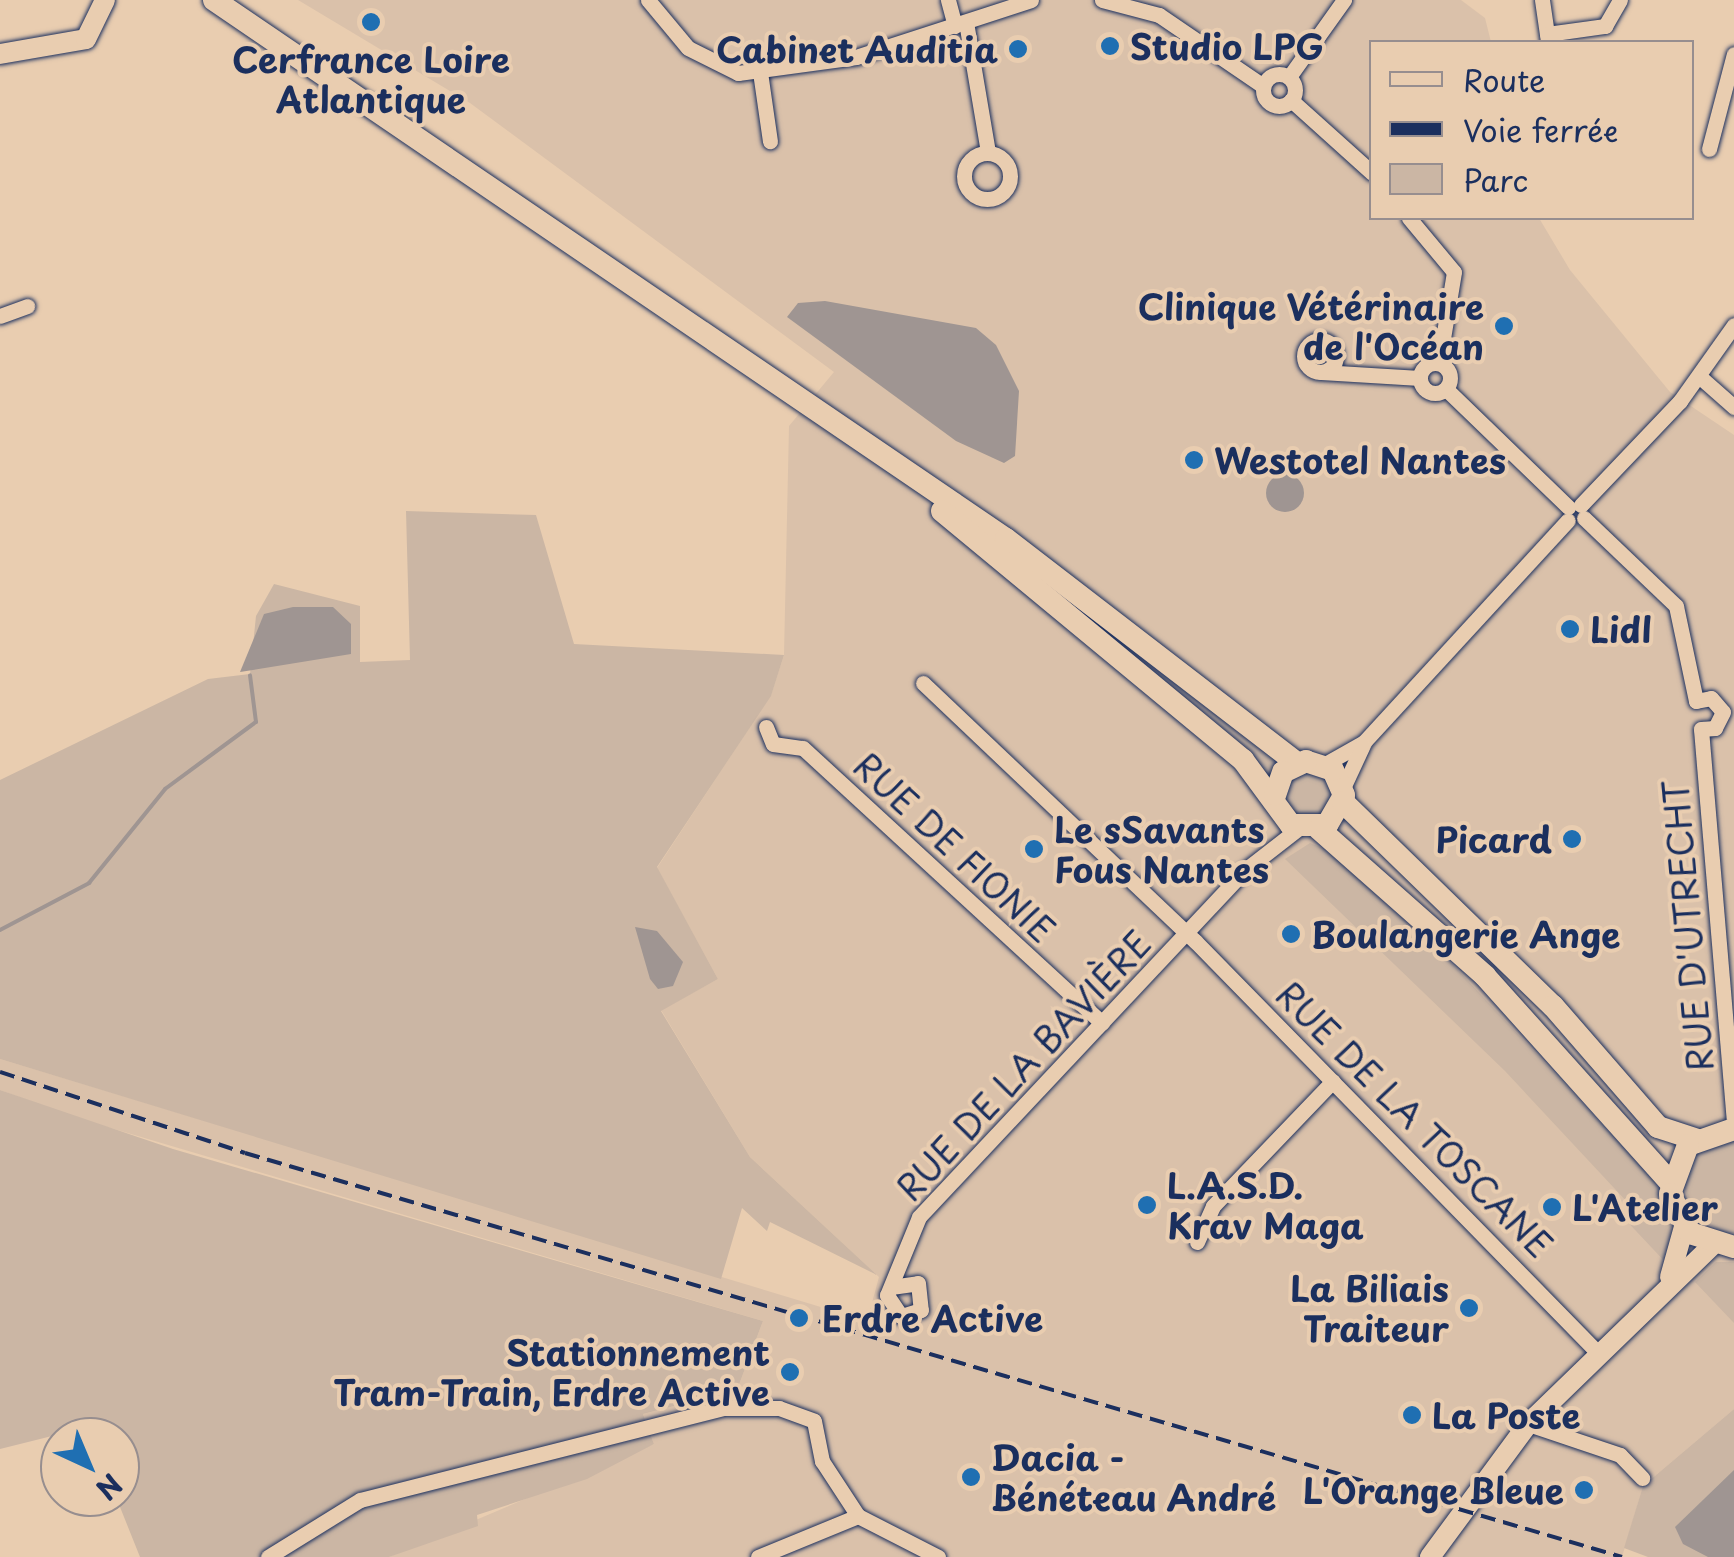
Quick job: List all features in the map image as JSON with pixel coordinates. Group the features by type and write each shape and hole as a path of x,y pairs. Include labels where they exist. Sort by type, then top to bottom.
{"main road":[{"path":"214,0 279,38 1006,539 1297,763 1325,764 1344,795 1553,1006 1658,1128 1696,1139 1734,1129"},
{"path":"237,0 279,38"},
{"path":"843,429 1277,803 1485,976 1670,1182 1684,1227 1724,1246"},
{"path":"1277,803 1297,763"},
{"path":"1309,828 1344,795"},
{"path":"1670,1182 1696,1139"}],"street":[{"path":"64,46 88,23 92,0"},
{"path":"0,54 64,46 91,35 105,0"},
{"path":"648,0 712,64 760,72 856,57 1031,0"},
{"path":"948,0 960,24 988,152"},
{"path":"1102,0 1159,15 1263,86 1270,103 1291,100"},
{"path":"1344,0 1289,77 1291,100 1369,169"},
{"path":"1542,0 1548,38 1604,26 1620,0"},
{"path":"1709,149 1734,54"},
{"path":"760,72 770,141"},
{"path":"1263,86 1274,74 1289,77"},
{"path":"1354,380 1336,360 1333,344 1312,341 1305,360 1321,372 1354,380 1420,378 1438,363 1454,272 1411,220"},
{"path":"0,316 27,306"},
{"path":"1325,764 1364,742 1698,376 1734,325"},
{"path":"1321,372 1336,360"},
{"path":"1438,363 1449,372 1446,389"},
{"path":"1698,376 1734,407"},
{"path":"1420,378 1432,393 1446,389"},
{"path":"1446,389 1676,606 1696,701 1690,716 1701,729 1716,728 1723,712 1711,698 1696,701"},
{"name":"RUE DE LA TOSCANE","path":"923,683 1187,933 1598,1352"},
{"name":"RUE DE FIONIE","path":"766,727 773,744 802,748 1102,1023"},
{"name":"RUE D'UTRECHT","path":"1701,729 1734,1118"},
{"path":"1344,795 1364,742"},
{"name":"RUE DE LA BAVIÈRE","path":"1261,853 1277,803"},
{"name":"RUE DE LA BAVIÈRE","path":"891,1287 919,1217 1261,853 1309,828"},
{"path":"1197,1242 1213,1206 1334,1081"},
{"path":"1666,1284 1684,1227"},
{"path":"1430,1557 1528,1424 1666,1284 1724,1246"},
{"path":"268,1557 360,1500 692,1410 779,1408 814,1421 822,1462 858,1516 938,1557"},
{"path":"1528,1424 1620,1455 1642,1478"},
{"path":"758,1557 858,1516"}],"shaded area":[{"path":"298,0 1461,0 1485,18 1490,40 1369,40 1369,220 1540,220 1570,270 1670,392 1734,435 1734,1409 1643,1486 1622,1557 389,1557 654,1444 643,1414 737,1390 763,1321 77,1118 0,1090 0,1059 867,1321 879,1277 750,1157 661,1010 718,979 657,868 771,695 784,655 789,426 834,372 470,103"},
{"path":"825,301 976,328 996,345 1019,391 1015,456 1004,463 956,441 787,317 798,303"},
{"path":"1285,474 1298,480 1304,493 1298,506 1285,512 1272,506 1266,493 1272,480"},
{"path":"293,607 333,607 351,624 351,654 240,672 264,614"},
{"path":"635,927 657,931 683,962 673,986 658,989 650,979"},
{"path":"1734,1470 1734,1557 1708,1557 1683,1544 1675,1527"}],"green space":[{"path":"406,511 536,515 574,644 784,655 771,696 657,867 718,979 661,1011 750,1157 877,1275 770,1222 767,1231 742,1208 721,1279 0,1059 0,780 208,679 250,674 256,616 274,584 360,606 360,662 410,660"},
{"path":"961,513 1285,763 1272,781"},
{"path":"1309,771 1326,777 1332,794 1326,811 1309,817 1292,811 1286,794 1292,777"},
{"path":"1310,843 1344,857 1397,905 1656,1182 1673,1233 1669,1266 1620,1214 1629,1204 1505,1071 1285,859"},
{"path":"0,1090 173,1149 763,1321 737,1390 643,1414 654,1444 587,1479 477,1515 478,1526 389,1557 140,1557 124,1517 140,1517 140,1417 40,1417 40,1439 0,1449"},
{"path":"1734,1137 1734,1233 1726,1233 1697,1218 1684,1187 1694,1156"},
{"path":"1716,1262 1734,1262 1734,1323 1695,1282"},
{"path":"1734,1409 1734,1557 1648,1557 1624,1548 1643,1486"}],"waterway":[{"path":"0,930 89,883 165,789 256,722 250,675"}],"railway":[{"path":"0,1072 245,1153 1622,1557"}],"place":[{"name":"Cerfrance Loire Atlantique","path":"371,22"},
{"name":"Studio LPG","path":"1110,46"},
{"name":"Cabinet Auditia","path":"1018,49"},
{"name":"Clinique Vétérinaire de l'Océan","path":"1504,326"},
{"name":"Westotel Nantes","path":"1194,460"},
{"name":"Lidl","path":"1570,629"},
{"name":"Picard","path":"1572,839"},
{"name":"Le sSavants Fous Nantes","path":"1034,849"},
{"name":"Boulangerie Ange","path":"1291,934"},
{"name":"L.A.S.D. Krav Maga","path":"1147,1205"},
{"name":"L'Atelier","path":"1552,1207"},
{"name":"La Biliais Traiteur","path":"1469,1308"},
{"name":"Erdre Active","path":"799,1318"},
{"name":"Stationnement Tram-Train, Erdre Active","path":"790,1372"},
{"name":"La Poste","path":"1412,1415"},
{"name":"Dacia - Bénéteau André","path":"971,1477"},
{"name":"L'Orange Bleue","path":"1584,1490"}]}
